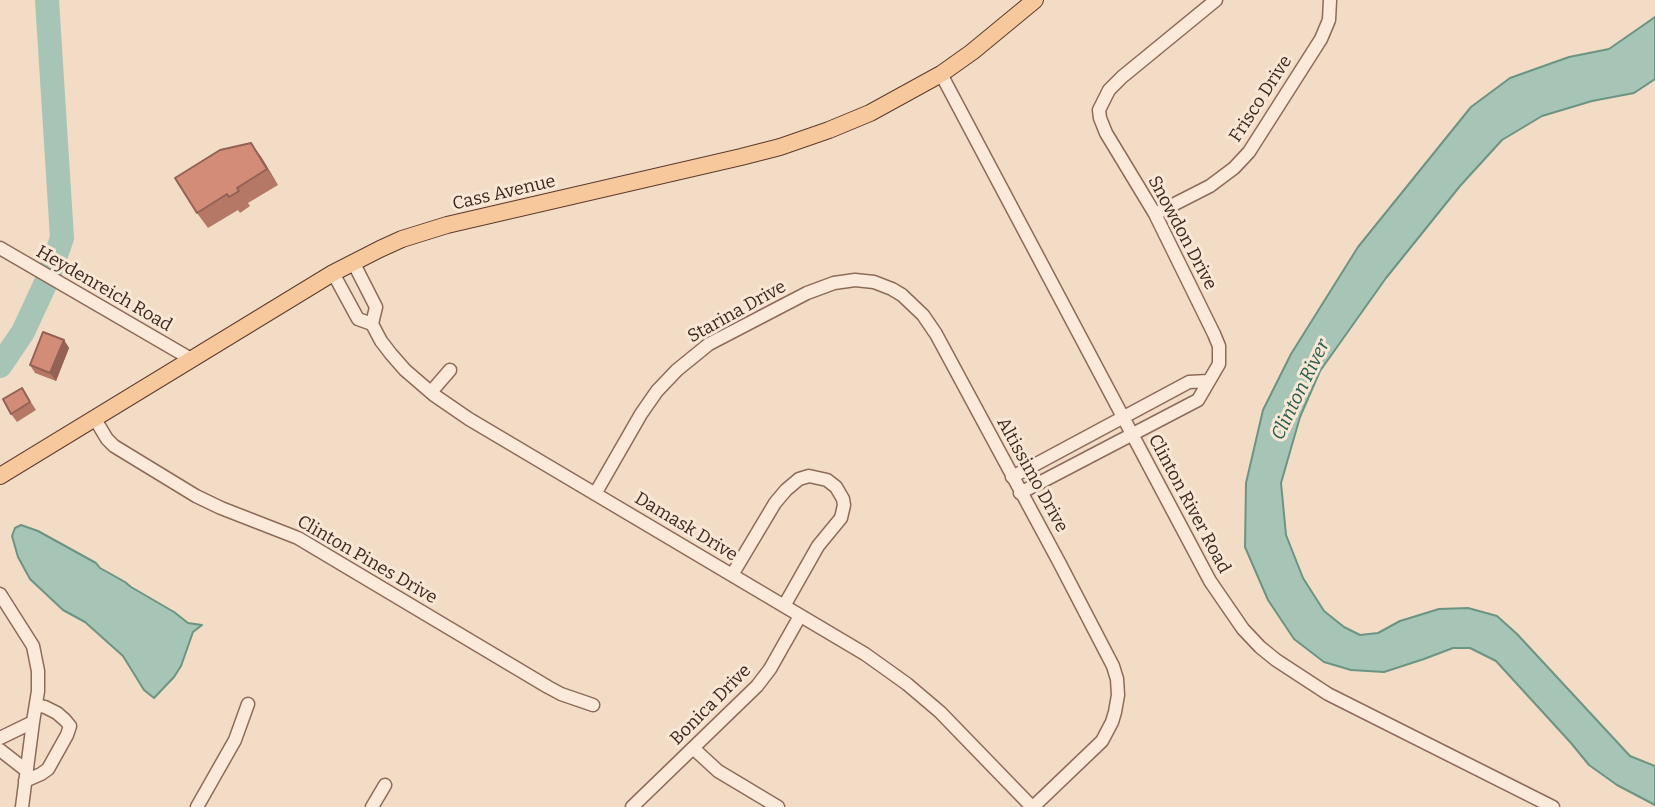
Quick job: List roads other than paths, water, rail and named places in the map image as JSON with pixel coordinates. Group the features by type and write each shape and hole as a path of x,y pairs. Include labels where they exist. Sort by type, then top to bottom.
{"main road":[{"name":"Cass Avenue","path":"0,476 333,273 402,239 447,225 780,147 829,130 870,113 941,74 1035,0"}],"street":[{"name":"Snowdon Drive","path":"1020,493 1198,400 1219,364 1219,346 1155,214 1106,133 1099,110 1109,90 1122,77 1216,0"},
{"name":"Frisco Drive","path":"1155,214 1210,186 1234,168 1249,152 1321,39 1329,20 1330,0"},
{"name":"Clinton River Road","path":"941,74 1210,582 1242,629 1260,647 1328,694 1553,807"},
{"name":"Heydenreich Road","path":"2,250 191,359"},
{"path":"353,262 376,307 372,324"},
{"name":"Damask Drive","path":"333,273 358,319 372,324 391,355 431,392 469,419 865,654 940,712 1033,807"},
{"name":"Starina Drive","path":"595,494 657,391 700,351 821,287 855,280 881,284"},
{"name":"Altissimo Drive","path":"881,284 902,295 936,334 1113,666 1118,686 1117,704 1112,722 1102,741 1033,807"},
{"path":"431,392 450,370"},
{"path":"1012,477 1189,382 1208,381"},
{"name":"Clinton Pines Drive","path":"95,419 114,446 196,496 298,538 548,687 593,705"},
{"path":"732,575 780,495 804,477 815,476 827,481 836,487 843,499 841,518 818,546 784,606"},
{"path":"0,594 33,646 39,679 22,807"},
{"name":"Bonica Drive","path":"632,807 764,678 800,616"},
{"path":"197,807 235,740 248,704"},
{"path":"26,776 41,774 48,769 70,726 57,713 36,705"},
{"path":"0,738 33,722"},
{"path":"693,748 719,771 778,807"},
{"path":"0,750 26,776"},
{"path":"372,807 385,785"}],"water":[{"name":"Clinton River","path":"1655,17 1655,79 1634,93 1592,101 1542,116 1502,140 1460,186 1386,278 1320,371 1300,417 1281,483 1286,535 1303,578 1324,611 1344,627 1360,635 1378,633 1400,621 1439,609 1468,608 1497,616 1517,634 1630,756 1655,766 1655,805 1617,785 1589,765 1496,661 1470,648 1453,648 1384,672 1351,670 1324,662 1294,639 1268,600 1245,547 1246,483 1263,410 1291,354 1358,247 1471,107 1510,78 1569,57 1609,49"},
{"path":"21,525 38,531 96,563 188,623 202,625 193,632 181,666 174,677 154,698 144,690 123,656 85,622 63,610 30,579 18,557 12,536 15,528"}],"waterway":[{"path":"0,366 23,332 48,278 62,238 47,0"}]}
